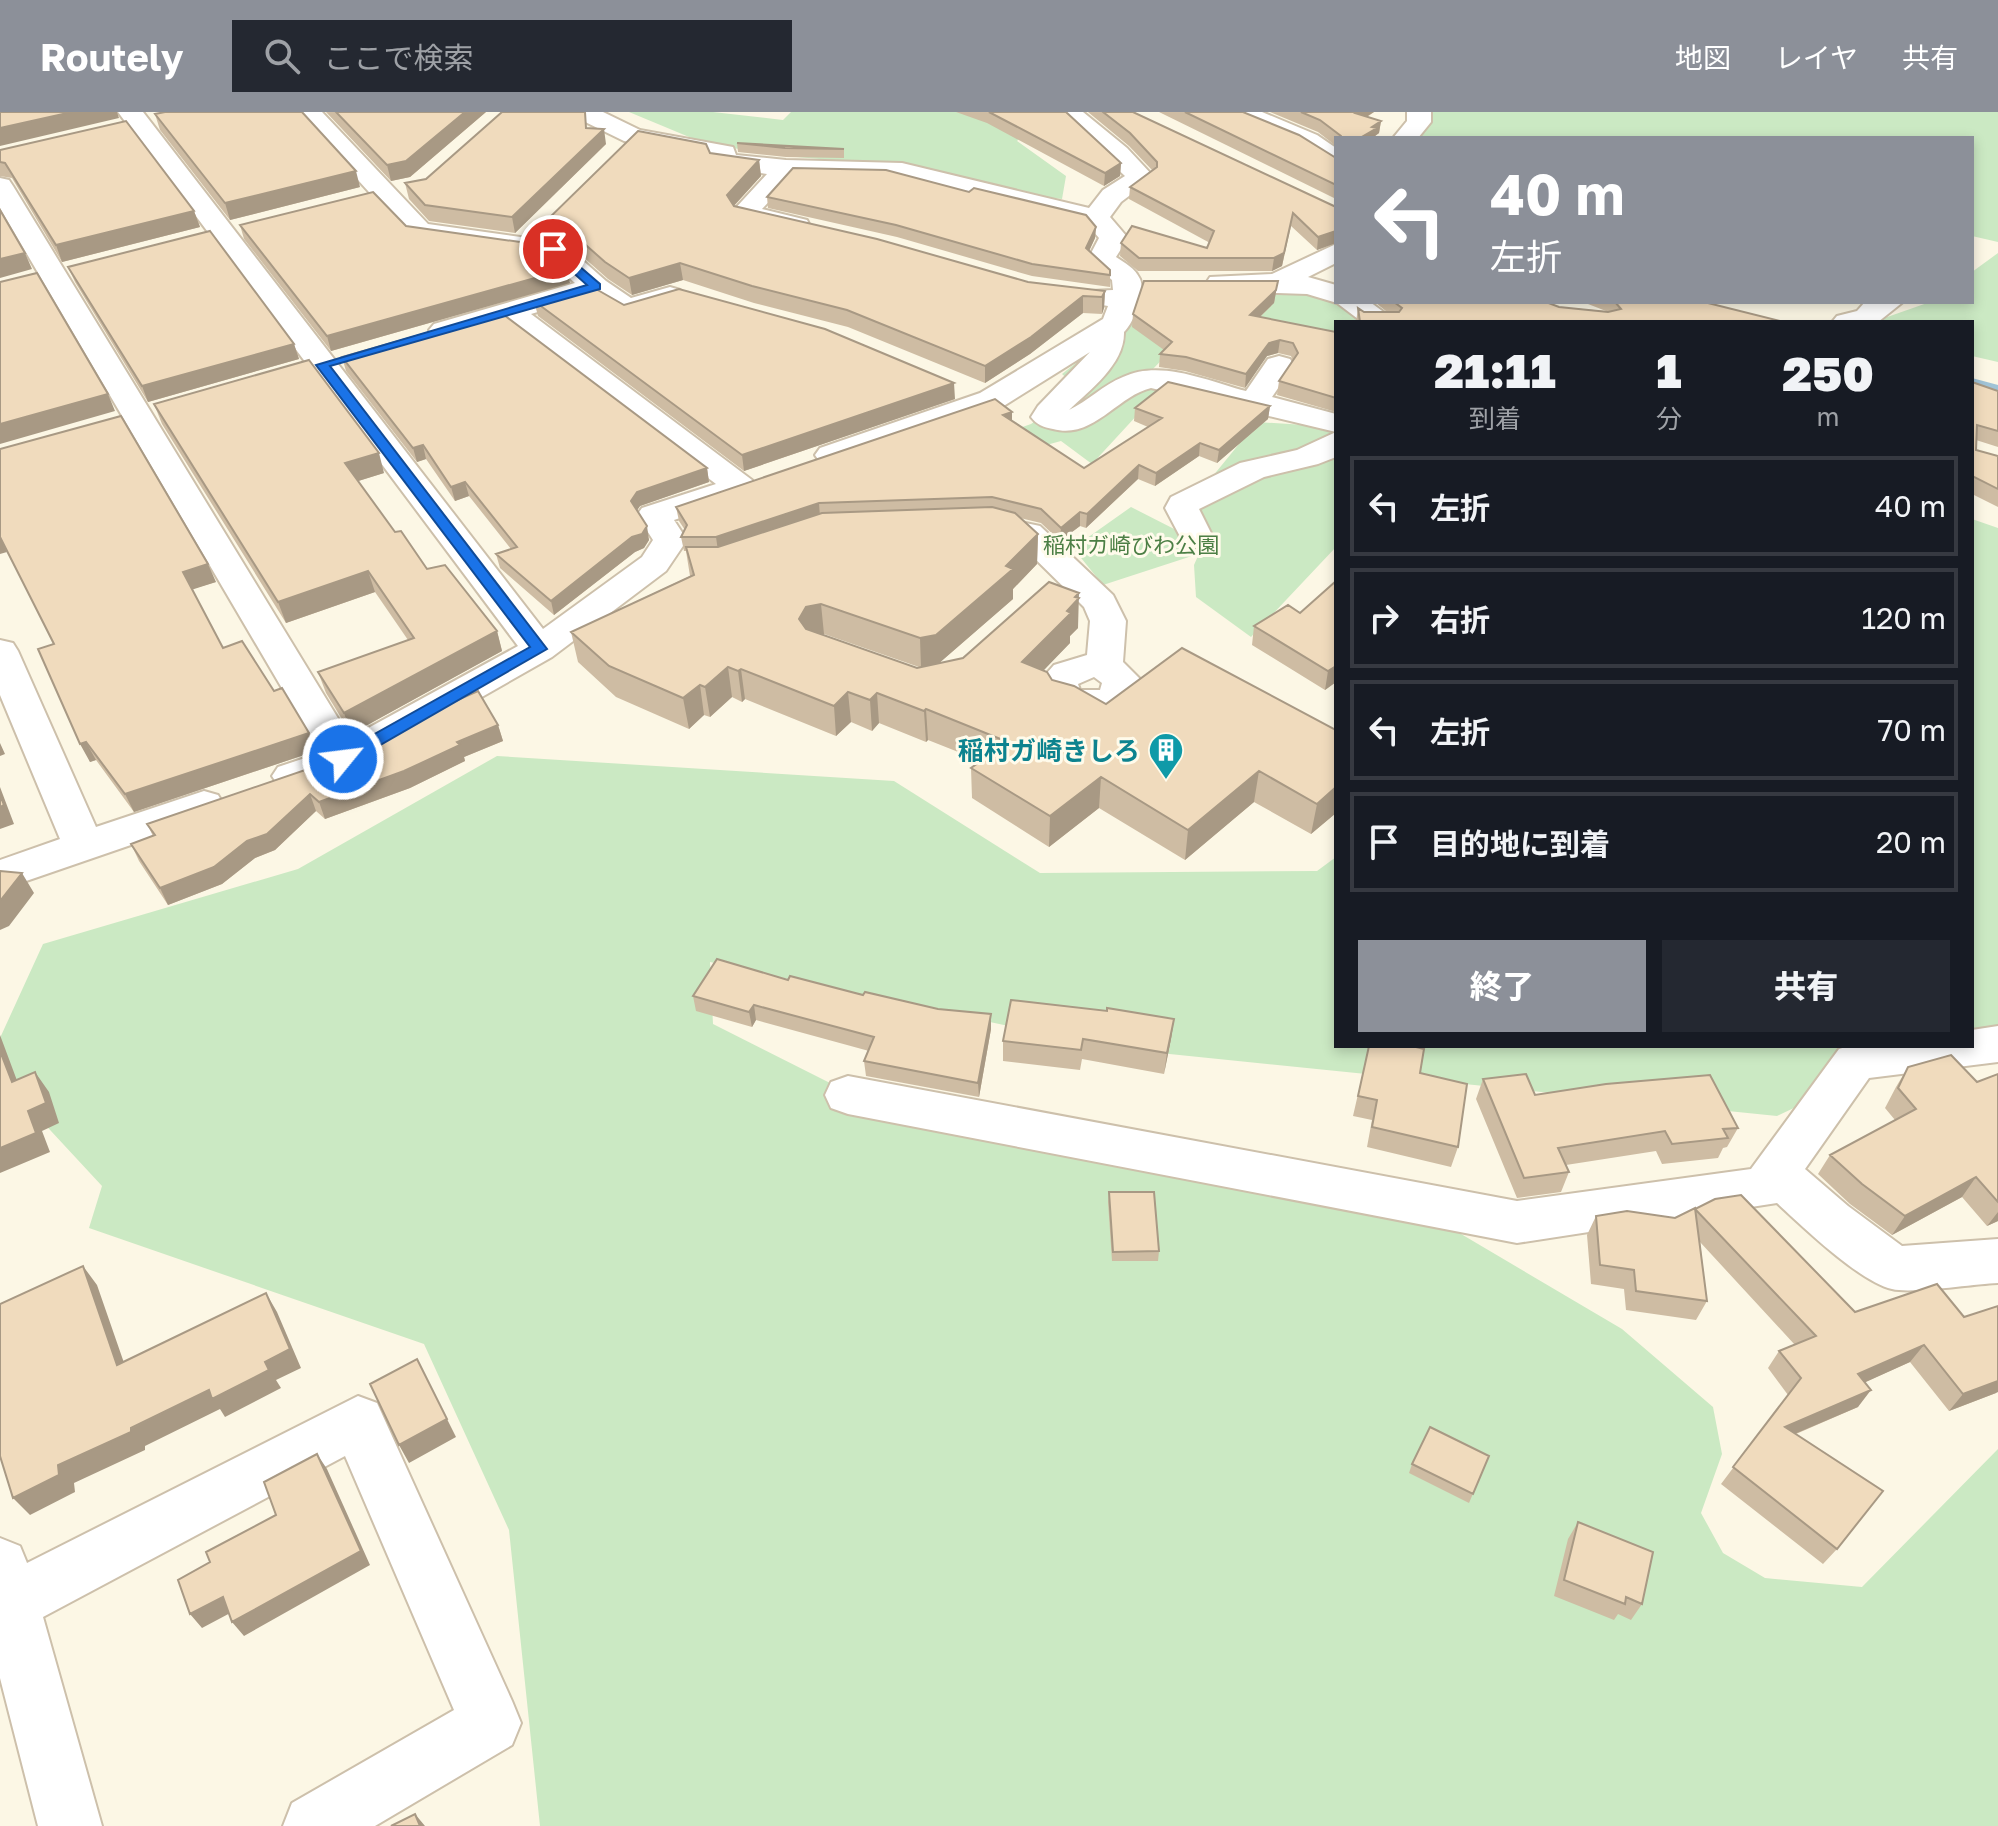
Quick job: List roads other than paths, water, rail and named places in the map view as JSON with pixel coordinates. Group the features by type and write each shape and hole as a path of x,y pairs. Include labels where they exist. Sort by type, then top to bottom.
{"street":[{"path":"308,112 420,231 553,249 596,287 627,308 682,292 698,297"},
{"path":"584,112 633,136 724,152 721,161 786,168 902,171 1096,218 1114,238 1105,248 1102,259 1125,274 1121,304 1108,349 1081,382 1049,413 1047,417 1050,420 1068,422 1130,385 1147,379 1171,381 1334,422"},
{"path":"1068,112 1118,153 1141,177 1112,196 1096,218"},
{"path":"1241,112 1308,140 1334,159"},
{"path":"1407,136 1419,122 1419,112"},
{"path":"136,121 236,229 337,360 539,649"},
{"path":"611,157 633,136"},
{"path":"786,168 744,213 824,232"},
{"path":"0,186 343,759"},
{"path":"353,200 419,187"},
{"path":"524,243 546,222"},
{"path":"191,241 236,229"},
{"path":"1278,282 1334,253"},
{"path":"1191,283 1278,282 1322,289 1334,294"},
{"path":"0,875 343,759 539,649 654,564 670,540 654,515 991,400 1121,304 1160,283"},
{"path":"422,336 596,287"},
{"path":"1074,294 1121,304"},
{"path":"1353,304 1379,320"},
{"path":"1855,320 1867,317 1876,307 1884,304"},
{"path":"508,311 770,477"},
{"path":"292,373 337,360"},
{"path":"1254,401 1279,365"},
{"path":"949,382 991,400"},
{"path":"1196,537 1183,504 1240,475 1268,465 1310,459 1334,444"},
{"path":"946,524 992,524 1028,533 1047,549 1056,583 1100,603 1108,621 1104,666"},
{"path":"654,564 694,564"},
{"path":"0,651 83,845"},
{"path":"1974,1047 1998,1044"},
{"path":"848,1095 1517,1222 1765,1187 1855,1062 1966,1048"},
{"path":"1776,1173 1830,1221 1894,1268 1998,1261"},
{"path":"70,1826 3,1592 358,1421 490,1723 315,1826"}],"waterway":[{"path":"1974,382 1998,388"}],"place":[{"name":"稲村ガ崎きしろ","path":"1166,781"}],"park label":[{"name":"稲村ガ崎びわ公園","path":"1131,544"}]}
